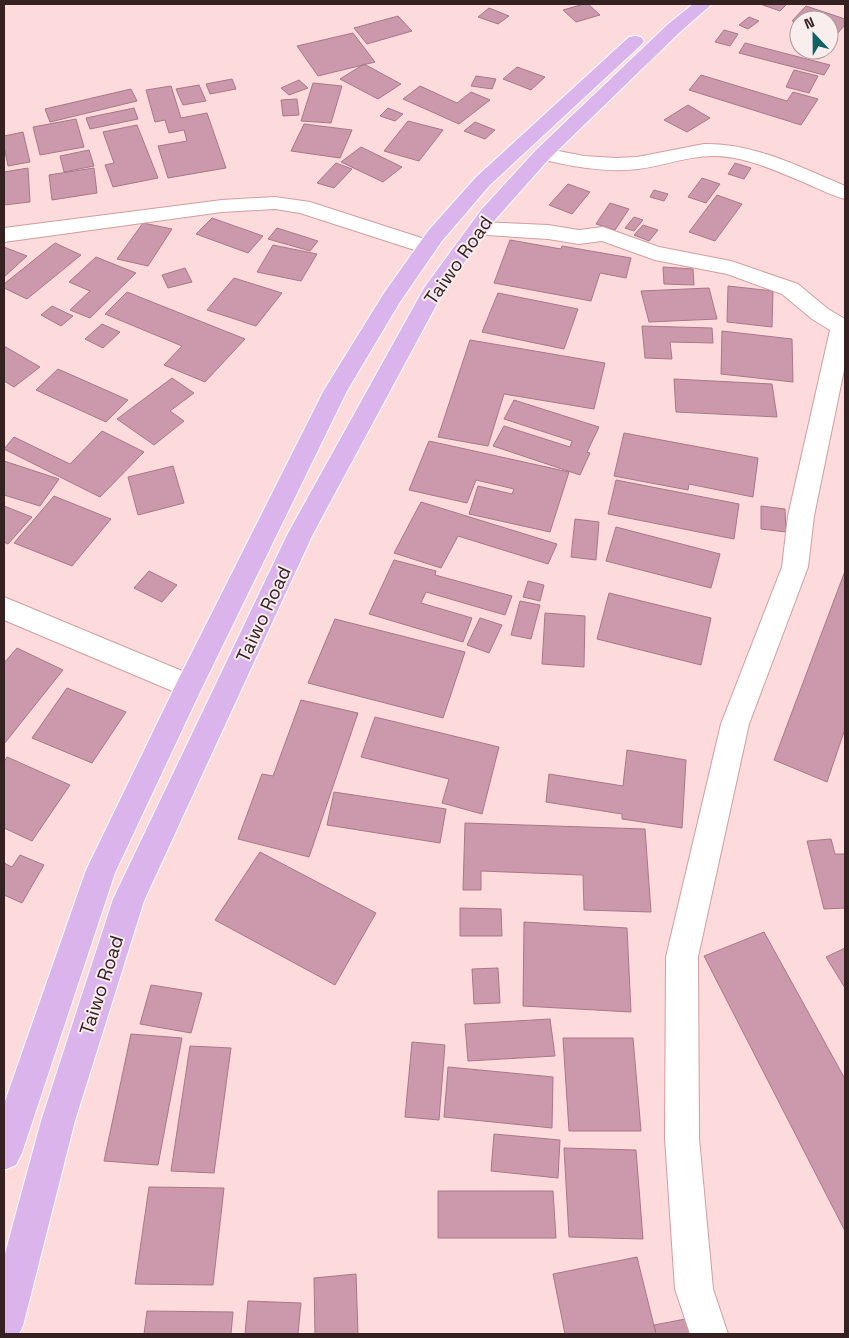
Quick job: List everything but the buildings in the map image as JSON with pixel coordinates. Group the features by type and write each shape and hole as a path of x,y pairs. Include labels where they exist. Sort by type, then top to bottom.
{"main road":[{"name":"Taiwo Road","path":"4,1153 101,870 189,686 336,390 392,298 427,247 483,181 587,83 678,4"},
{"name":"Taiwo Road","path":"4,1326 58,1121 129,898 301,534 435,288 488,214 543,154 673,29 702,4"}],"street":[{"path":"543,154 597,164 628,164 688,152 717,150 757,158 845,193"},
{"path":"4,235 222,206 275,203 304,207 427,247"},
{"path":"478,229 548,232 579,237 603,234 655,253 730,268 790,289 820,314 844,328 801,516 795,567 735,724 682,957 682,1138 694,1289 709,1334"},
{"path":"4,608 189,686"}]}
